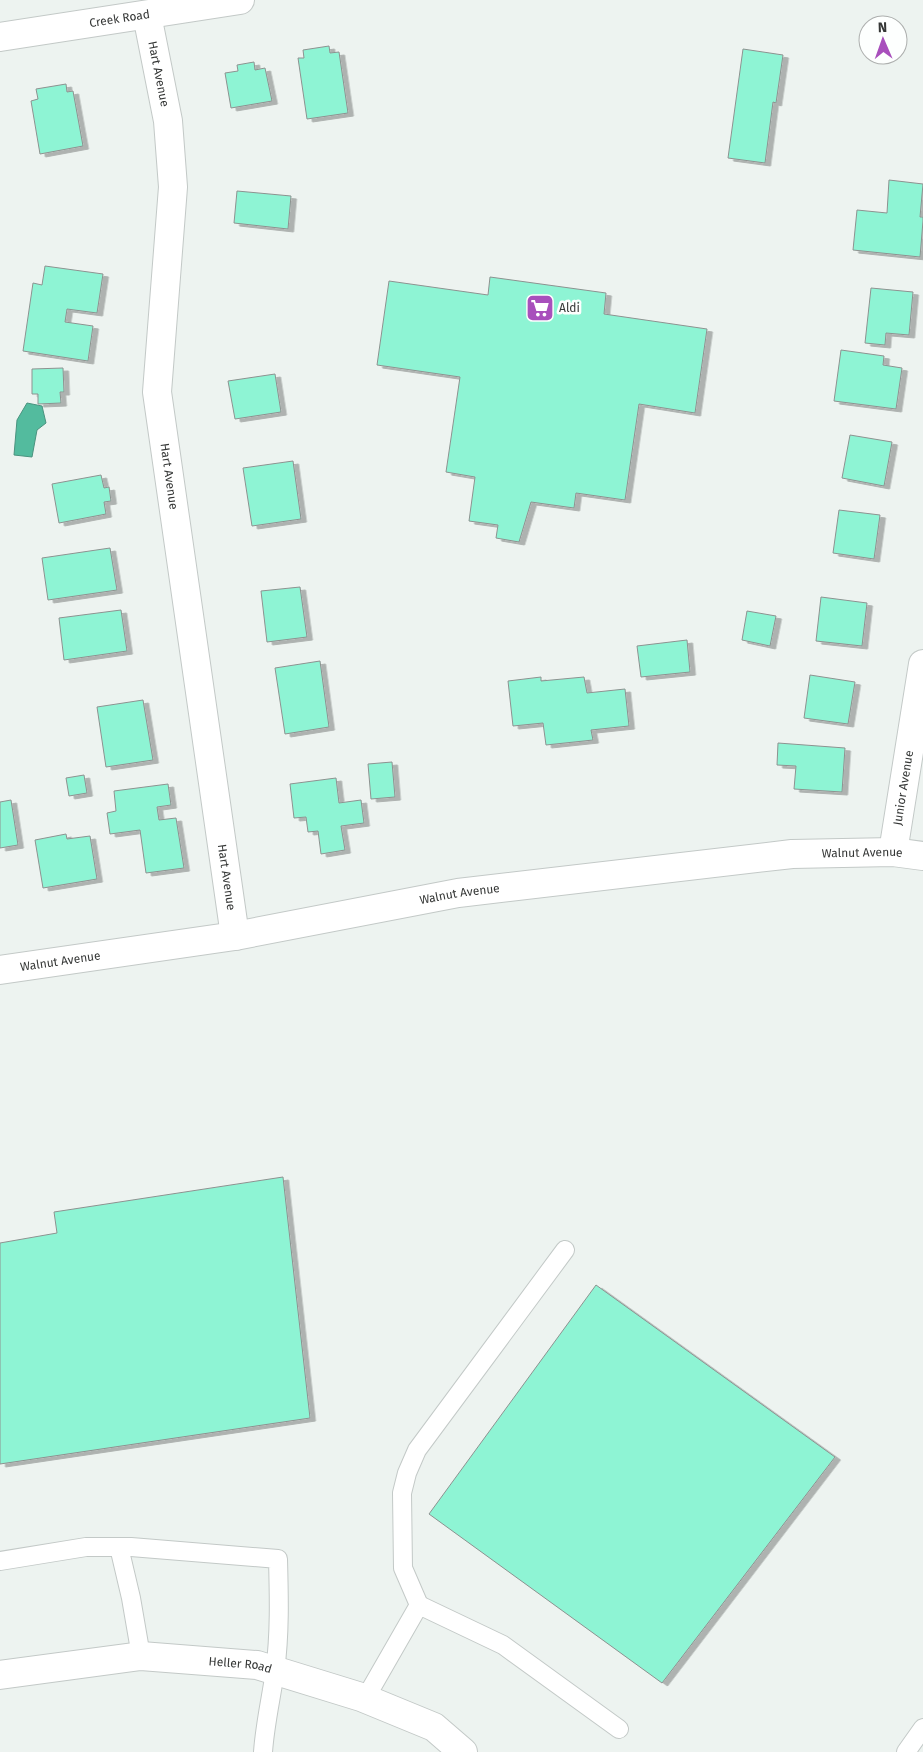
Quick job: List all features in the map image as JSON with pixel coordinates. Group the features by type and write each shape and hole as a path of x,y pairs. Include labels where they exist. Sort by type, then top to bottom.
{"street":[{"name":"Creek Road","path":"0,37 146,7 224,1"},
{"name":"Hart Avenue","path":"146,7 168,121 173,187 157,392 235,936"},
{"name":"Junior Avenue","path":"893,852 923,664"},
{"name":"Walnut Avenue","path":"0,970 235,936 458,894 792,854 893,852 923,856"},
{"name":"Heller Road","path":"0,1675 141,1656 257,1665 365,1699 434,1727 463,1752"}],"lane":[{"path":"565,1250 417,1450 407,1473 402,1493 403,1568 419,1605 503,1645 619,1729"},
{"path":"0,1561 86,1547 119,1547 278,1559 279,1600 275,1671 265,1723 263,1752"},
{"path":"119,1547 132,1598 141,1656"},
{"path":"365,1699 419,1605"},
{"path":"906,1752 923,1728"}],"shaded area":[{"path":"27,403 42,406 46,423 37,430 32,457 14,455 17,420"}],"building":[{"path":"329,46 330,53 339,52 348,113 307,119 298,58 304,58 303,50"},
{"path":"743,49 783,55 776,103 773,102 765,163 728,158"},
{"path":"254,62 255,70 265,68 272,101 231,108 225,73 238,71 237,65"},
{"path":"66,84 67,92 73,91 83,146 40,154 31,101 38,99 36,89"},
{"path":"889,180 923,184 920,217 923,217 923,221 920,257 853,250 857,210 887,213"},
{"path":"237,191 291,196 288,229 234,223"},
{"path":"45,266 103,274 97,313 67,309 65,322 93,326 88,361 23,351 33,283 42,285"},
{"path":"490,277 606,293 604,314 707,329 695,413 639,404 625,500 576,493 574,508 531,502 519,542 496,538 498,525 469,521 475,477 446,472 460,377 377,365 389,281 488,295"},
{"path":"871,288 913,292 909,335 886,333 885,345 865,343"},
{"path":"841,350 884,356 883,365 902,368 896,409 834,401"},
{"path":"63,368 64,392 60,392 61,403 38,404 38,394 32,394 32,369"},
{"path":"275,374 281,412 235,419 228,381"},
{"path":"850,435 892,442 884,486 842,478"},
{"path":"293,461 301,519 252,526 243,468"},
{"path":"101,475 104,488 109,487 111,501 104,502 106,514 59,523 52,484"},
{"path":"839,510 880,515 874,559 833,553"},
{"path":"110,548 117,590 48,600 42,558"},
{"path":"300,587 307,637 267,642 261,591"},
{"path":"821,597 867,603 862,646 816,641"},
{"path":"121,610 127,651 64,660 59,618"},
{"path":"747,611 776,616 770,646 742,640"},
{"path":"687,640 690,672 641,677 637,646"},
{"path":"320,661 329,727 285,734 275,668"},
{"path":"810,675 855,682 848,724 804,718"},
{"path":"541,677 541,681 584,677 587,693 625,689 629,726 591,730 593,740 546,745 543,723 513,726 508,681"},
{"path":"143,700 153,760 106,767 97,707"},
{"path":"778,743 845,748 842,792 794,789 796,766 777,765"},
{"path":"392,762 395,797 371,799 368,764"},
{"path":"84,775 87,793 69,796 66,778"},
{"path":"336,778 339,803 361,800 364,823 341,826 345,850 321,854 318,831 308,832 306,817 294,818 290,784"},
{"path":"168,784 171,805 157,807 159,820 176,818 184,868 146,873 140,830 110,834 107,813 116,811 114,791"},
{"path":"11,800 18,845 0,848 0,802"},
{"path":"66,834 67,839 90,836 97,879 43,888 35,840"},
{"path":"283,1177 310,1418 0,1464 0,1243 57,1233 54,1212"},
{"path":"596,1285 835,1457 662,1683 429,1514"}],"place":[{"name":"Aldi","path":"540,308"}]}
